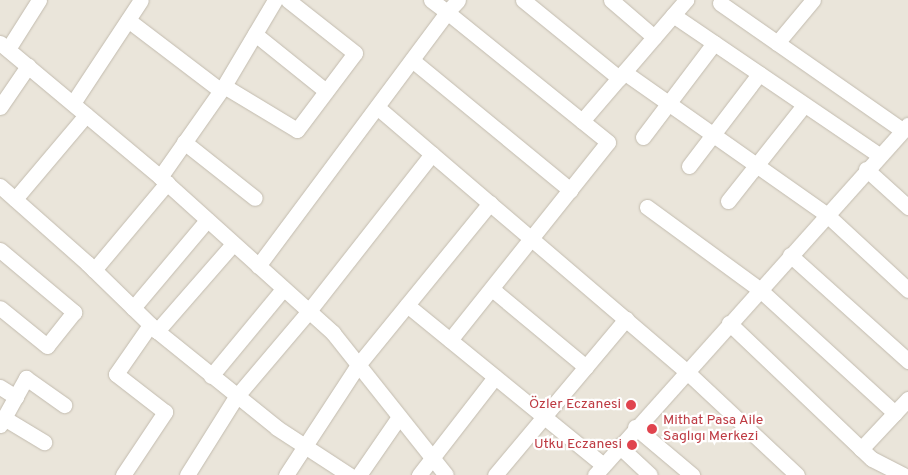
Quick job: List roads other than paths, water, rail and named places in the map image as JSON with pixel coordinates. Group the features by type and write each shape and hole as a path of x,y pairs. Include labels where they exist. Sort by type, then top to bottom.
{"street":[{"path":"38,0 4,46 163,180 333,333 446,475"},
{"path":"73,104 141,0"},
{"path":"94,270 163,180 184,142 222,88 275,0"},
{"path":"128,20 222,88 296,130 355,53 288,0"},
{"path":"431,0 608,142 450,340"},
{"path":"258,266 447,12 458,0"},
{"path":"523,0 622,75 670,103 716,134 826,214 908,290"},
{"path":"611,0 654,37"},
{"path":"582,121 686,0"},
{"path":"777,43 813,0"},
{"path":"407,305 544,417 599,470 635,427 866,168 905,127 777,43 719,1"},
{"path":"673,15 879,155"},
{"path":"255,34 326,91"},
{"path":"643,138 714,43"},
{"path":"412,60 570,190"},
{"path":"2,100 28,66"},
{"path":"689,166 716,134 759,74"},
{"path":"728,200 804,105"},
{"path":"377,107 686,371 797,475"},
{"path":"15,199 86,115"},
{"path":"184,142 255,198"},
{"path":"187,475 236,397 308,312 432,154"},
{"path":"866,168 908,207"},
{"path":"0,186 94,270 154,328 236,397 304,446 349,475"},
{"path":"286,475 358,365 490,203"},
{"path":"647,207 759,289 895,413"},
{"path":"133,308 208,220"},
{"path":"123,475 165,412 116,374 154,328 233,244"},
{"path":"0,250 74,312 47,346 0,308"},
{"path":"790,255 908,361"},
{"path":"211,376 283,289"},
{"path":"492,289 586,367"},
{"path":"494,475 626,319"},
{"path":"729,323 882,471 903,475"},
{"path":"420,475 431,457 495,377"},
{"path":"44,442 2,421 26,378 64,405"},
{"path":"0,387 16,397"},
{"path":"861,449 908,399"},
{"path":"358,475 399,417"},
{"path":"635,427 692,475"},
{"path":"620,446 650,475"}],"place":[{"name":"Özler Eczanesi","path":"631,405"},
{"name":"Mithat Pasa Aile Saglıgı Merkezi","path":"652,429"},
{"name":"Utku Eczanesi","path":"632,445"}]}
